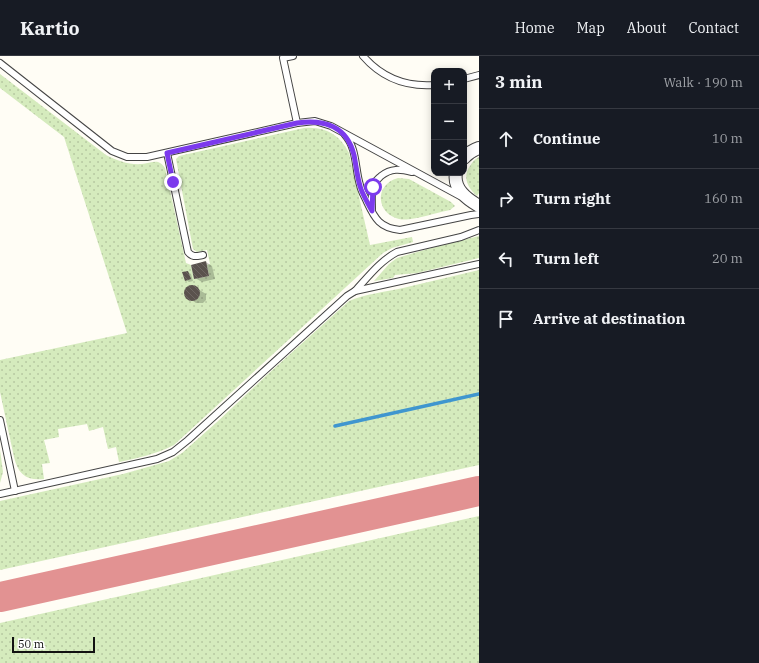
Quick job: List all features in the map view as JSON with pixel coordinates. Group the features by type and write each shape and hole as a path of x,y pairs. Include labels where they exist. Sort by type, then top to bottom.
{"street":[{"path":"467,156 479,148"},
{"path":"455,176 458,188 463,196 475,204"}],"lane":[{"path":"293,56 283,58 297,123"},
{"path":"363,56 376,68 394,80 404,84 431,85"},
{"path":"0,63 112,151 122,156 135,158 147,157 297,123 315,121 323,122 475,204"},
{"path":"467,78 478,74"},
{"path":"342,132 347,137 351,146 360,186 376,219 382,225 391,229 400,230 479,214"},
{"path":"167,153 188,252 191,256 195,257 203,255"},
{"path":"372,211 373,187 375,182 385,173 393,170 402,170 422,175"},
{"path":"0,494 157,460 173,452 339,302 355,291 389,256 397,252 461,237 479,230"},
{"path":"355,291 479,264"},
{"path":"0,420 16,491"}],"green space":[{"path":"0,74 106,155 128,163 142,164 159,162 163,165 165,168 186,263 191,265 194,279 209,276 207,265 210,264 207,250 197,252 193,249 176,159 179,156 304,128 318,128 331,133 341,141 349,153 370,245 412,237 413,242 392,248 383,253 174,445 154,453 119,462 116,447 108,449 103,427 89,431 87,424 58,429 59,437 44,440 50,463 42,464 44,479 32,479 21,472 14,457 0,392 0,360 127,333 64,137 0,88"},
{"path":"479,157 479,193 477,196 469,186 466,178 468,170"},
{"path":"398,178 409,179 451,202 455,206 450,210 404,220 392,216 382,206 381,199 385,187 390,182"},
{"path":"479,236 479,258 417,273 395,275 393,278 374,281 389,264 397,258"},
{"path":"479,270 479,465 0,570 0,501 123,474 169,461 182,453 217,422 349,301"},
{"path":"0,450 3,472 0,483"},
{"path":"479,516 479,663 0,663 0,623"}],"building":[{"path":"206,261 209,276 194,279 191,265"},
{"path":"188,271 191,279 185,281 182,272"},
{"path":"192,285 199,290 200,293 195,300 192,301 185,296 184,293 189,286"}],"waterway":[{"path":"335,426 479,394"}],"taxiway":[{"path":"0,597 479,491"}],"route":[{"path":"173,182 167,153 297,123 315,121 323,122 342,132 350,141 360,186 372,211 373,187"}]}
